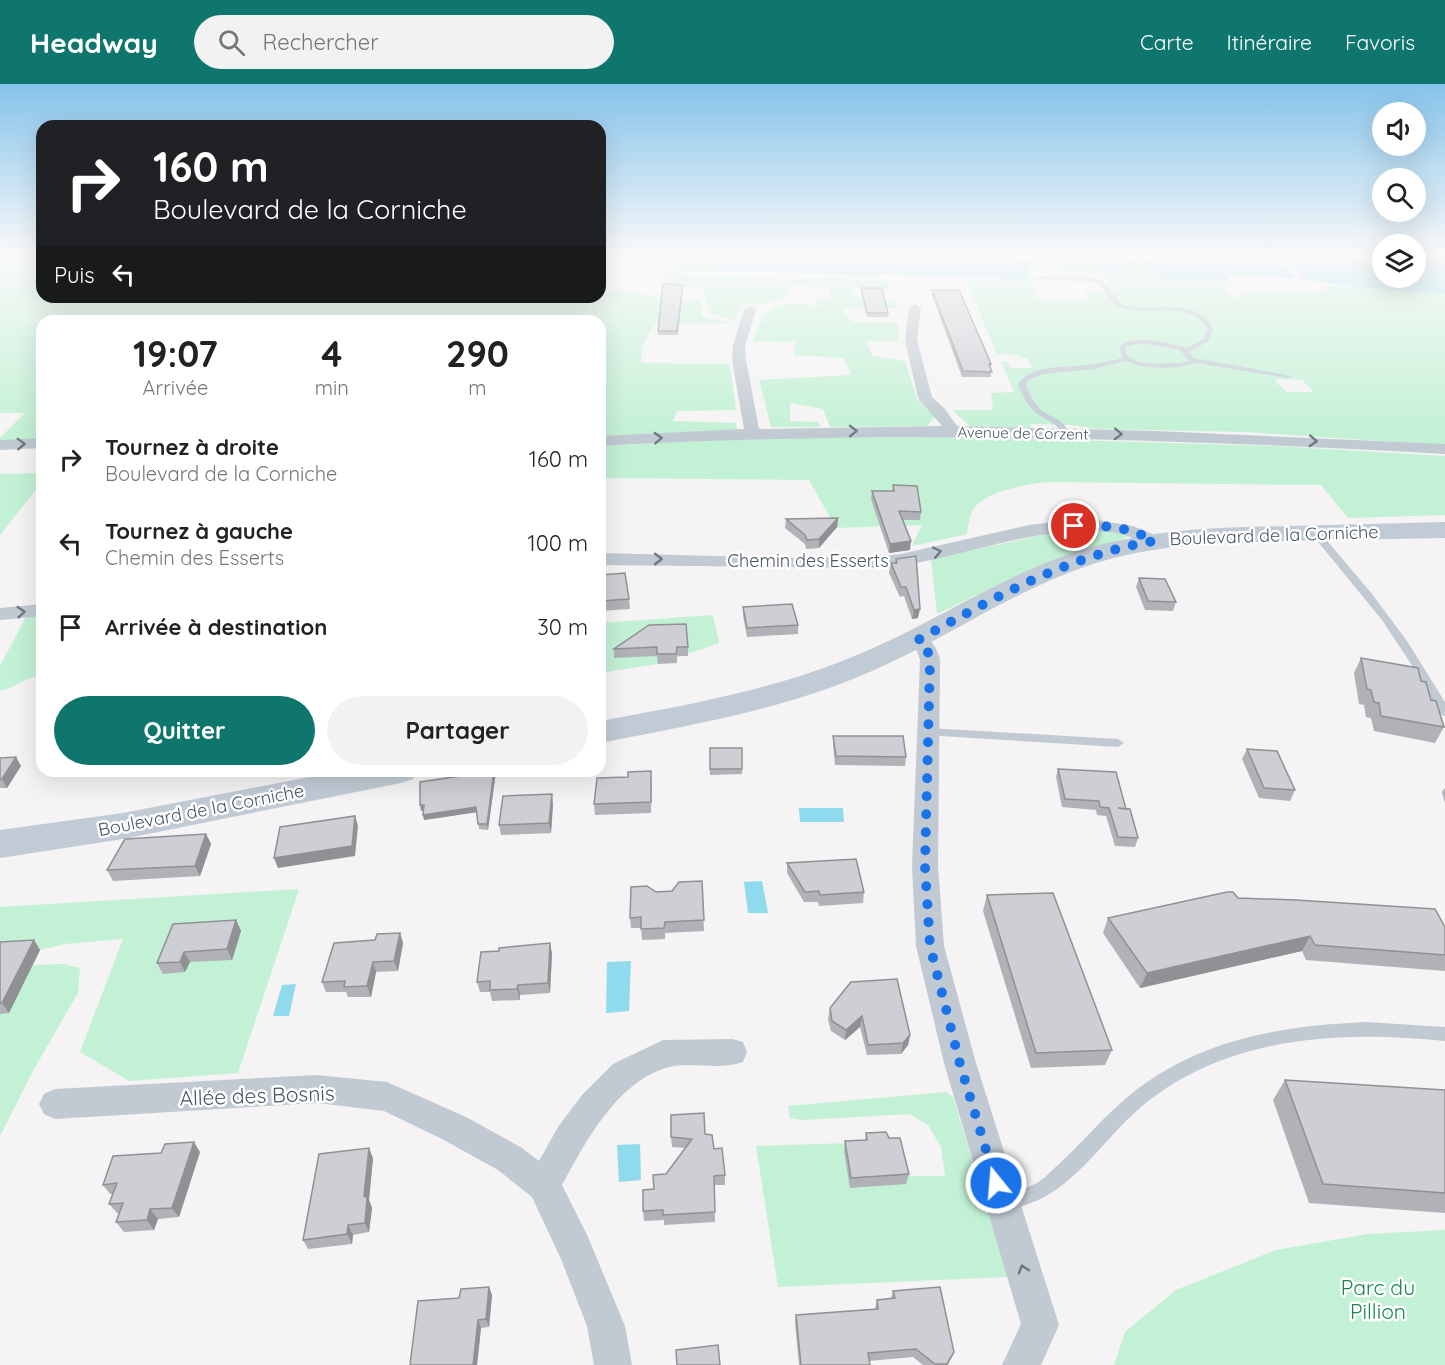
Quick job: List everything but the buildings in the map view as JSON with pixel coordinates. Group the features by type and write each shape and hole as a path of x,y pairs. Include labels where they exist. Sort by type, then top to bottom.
{"street":[{"path":"749,314 739,345 739,360 752,433"},
{"path":"914,314 910,330 911,340 925,398 952,426 953,432"},
{"name":"Avenue de Corzent","path":"606,441 752,433 953,432 1248,438 1445,448"},
{"path":"0,445 36,443"},
{"name":"Chemin des Esserts","path":"606,559 668,558 780,563 898,560 1029,532 1084,525 1123,527 1154,541"},
{"name":"Boulevard de la Corniche","path":"606,731 745,704 824,680 918,640 1058,567 1107,551 1154,541 1221,534 1445,530"},
{"path":"0,614 36,611"},
{"path":"918,640 927,649 930,660 925,866 930,946 960,1064 1040,1325 1021,1365"},
{"name":"Boulevard de la Corniche","path":"0,844 123,826 371,777"},
{"path":"544,1185 570,1138 593,1105 624,1074 663,1054 732,1052"},
{"name":"Allée des Bosnis","path":"55,1104 317,1089 387,1098 454,1128 510,1159 544,1185 575,1250 606,1326 613,1365"}],"lane":[{"path":"1186,351 1207,340 1210,329 1206,322 1192,314"},
{"path":"1127,359 1122,347 1133,343 1169,344 1186,351 1193,360"},
{"path":"1065,433 1061,424 1040,414 1031,406 1022,384 1025,378 1040,372 1091,367 1127,359 1146,364 1184,365 1193,360 1288,376"},
{"path":"1315,532 1401,639 1425,675 1445,712"},
{"path":"927,732 1118,743"},
{"path":"1003,1203 1041,1192 1075,1162 1136,1100 1173,1074 1208,1058 1268,1037 1330,1030 1417,1030 1445,1034"}],"green space":[{"path":"0,314 702,314 702,317 735,323 655,324 642,346 641,363 730,364 736,410 677,411 673,421 736,423 737,430 606,436 606,315 36,315 36,441 0,442 0,438 25,413 0,413"},
{"path":"710,314 738,314 736,320"},
{"path":"767,314 846,314 852,322 898,323 898,341 865,341 873,356 905,361 917,399 936,415 927,426 830,427 823,409 790,403 790,421 818,422 820,427 771,427 759,380 851,375 844,358 794,355 795,342 753,341"},
{"path":"980,314 1445,314 1445,445 1245,432 1095,429 1071,425 1030,424 1031,429 970,426 952,410 993,410 991,393 1014,392 1001,361 1006,361 1012,368 1033,368 1027,358 1021,358 1018,355 997,354","holes":["1276,379 1302,380 1314,392 1287,392 1276,382"]},
{"path":"967,437 1273,446 1445,456 1445,515 1348,518 1321,485 1048,482 996,493 979,503 972,512 967,534 912,546 922,525 836,528 809,480 606,478 606,446 759,438"},
{"path":"36,473 36,490 0,535 0,474"},
{"path":"1122,530 1128,537 1035,567 937,614 931,559 1061,531"},
{"path":"36,614 36,677 0,691 0,666 27,615"},
{"path":"713,615 719,643 658,664 606,672 606,623"},
{"path":"299,889 238,1073 129,1081 80,1052 123,939 65,944 40,950 33,965 63,964 80,968 78,993 34,1069 0,1136 0,907"},
{"path":"946,1092 953,1097 1008,1277 778,1287 756,1146 885,1142 905,1176 945,1176 941,1147 928,1125 909,1114 803,1120 790,1118 788,1106"},
{"name":"Parc du Pillion","path":"1445,1230 1445,1365 1114,1365 1125,1332 1176,1290 1276,1250 1368,1234"}],"water":[{"path":"799,808 843,808 844,822 800,822"},
{"path":"762,881 768,913 748,913 744,882"},
{"path":"631,961 629,1011 606,1013 607,962"},
{"path":"296,984 289,1016 273,1016 282,985"},
{"path":"640,1144 641,1180 619,1182 617,1145"}],"route":[{"path":"996,1183 960,1064 930,946 925,866 930,660 927,649 918,640 990,600 1058,567 1107,551 1154,541 1123,527 1074,526"}]}
